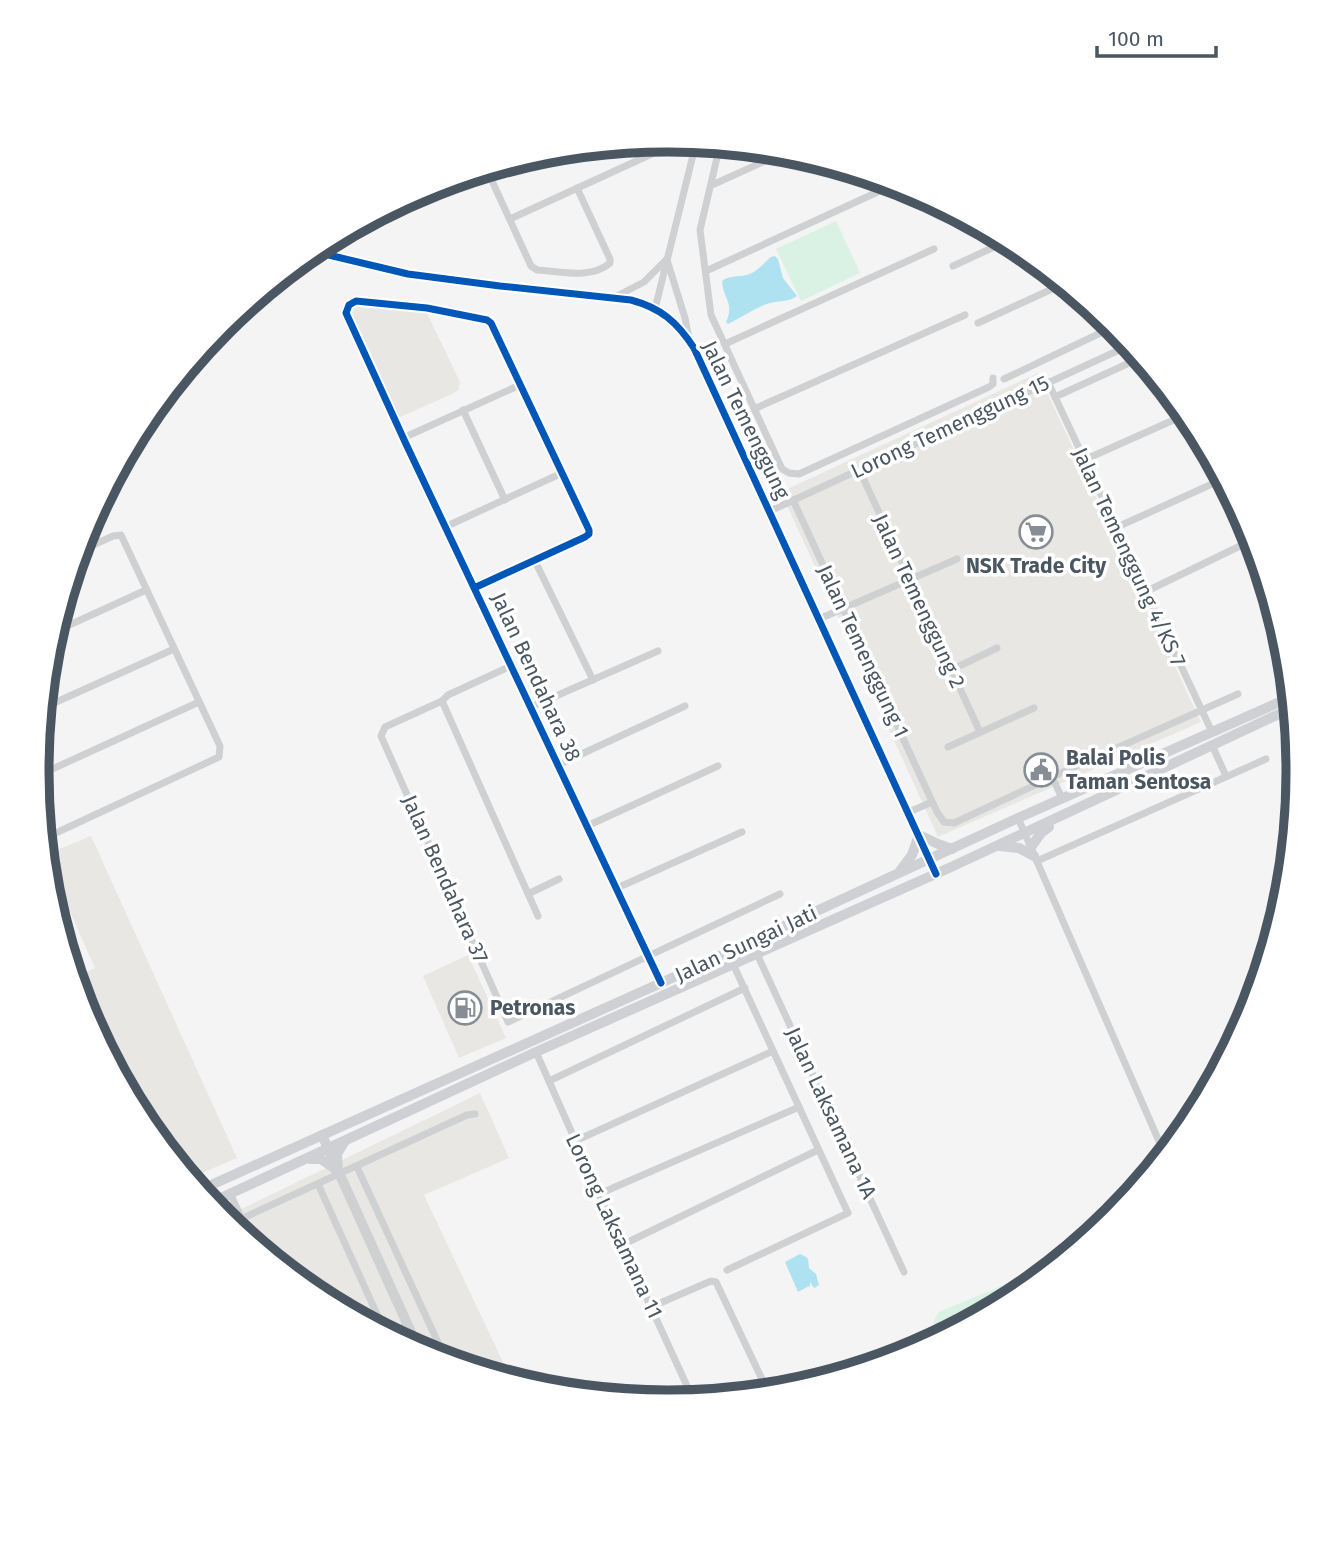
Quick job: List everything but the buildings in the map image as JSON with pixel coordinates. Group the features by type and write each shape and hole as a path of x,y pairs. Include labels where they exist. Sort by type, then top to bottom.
{"main road":[{"name":"Jalan Sungai Jati","path":"209,1187 662,983 1018,818 1282,701"},
{"name":"Jalan Sungai Jati","path":"220,1198 536,1052 936,874 1283,712"},
{"path":"997,846 1019,848 1034,854 1041,832 1068,812"},
{"path":"898,873 912,855 919,835 952,849"},
{"path":"339,1173 337,1154 347,1139"},
{"path":"305,1159 321,1159 339,1173"}],"street":[{"path":"510,219 654,153"},
{"path":"655,309 693,153"},
{"path":"718,155 701,230 711,315 782,469 789,474 799,474 989,387 993,384 993,378"},
{"path":"712,185 766,161"},
{"path":"491,179 534,269 592,273 606,267 610,259 577,188"},
{"path":"706,271 880,191"},
{"path":"953,267 995,247"},
{"path":"725,344 934,249"},
{"name":"Jalan Temenggung","path":"327,255 417,275 631,300 655,309 671,319 690,342 770,510 936,874"},
{"path":"614,298 643,282 667,259"},
{"path":"667,259 690,342"},
{"path":"978,323 1054,288"},
{"name":"Jalan Bendahara 38","path":"520,385 491,323 487,320 427,308 356,301 349,305 346,313 403,438 662,983"},
{"path":"754,409 965,316"},
{"path":"1004,379 1103,332"},
{"name":"Lorong Temenggung 15","path":"770,510 1120,350"},
{"path":"1055,397 1132,362"},
{"name":"Jalan Temenggung 4/KS 7","path":"1048,382 1212,732"},
{"path":"403,438 520,385 589,530 585,537 474,588"},
{"path":"463,410 505,499"},
{"path":"1084,460 1176,419"},
{"name":"Jalan Temenggung 2","path":"859,469 980,732"},
{"path":"445,527 562,473"},
{"path":"1115,528 1214,483"},
{"name":"Jalan Temenggung 1","path":"793,500 928,803 944,822 954,822 1238,694"},
{"path":"52,835 219,757 220,746 121,536 113,536 93,544"},
{"path":"1145,592 1240,546"},
{"path":"819,619 957,559"},
{"path":"535,561 593,680"},
{"path":"66,626 146,590"},
{"path":"951,670 997,648"},
{"path":"53,704 174,649"},
{"path":"531,707 658,651"},
{"path":"511,666 448,695 442,701 538,916"},
{"name":"Jalan Bendahara 37","path":"442,701 384,727 381,736 508,1022 649,956"},
{"path":"49,771 199,702"},
{"path":"558,765 685,706"},
{"path":"947,747 1034,708"},
{"path":"1212,745 1226,776"},
{"path":"1034,854 1266,759"},
{"path":"587,826 718,766"},
{"path":"1070,768 1081,790"},
{"path":"1052,777 1062,799"},
{"path":"909,812 928,803"},
{"path":"1018,818 1160,1145"},
{"path":"617,888 742,832"},
{"path":"528,894 559,879"},
{"path":"649,956 780,894"},
{"name":"Jalan Laksamana 1A","path":"757,954 904,1272"},
{"path":"727,1270 848,1213 733,964"},
{"path":"549,1081 745,988"},
{"path":"575,1141 774,1051"},
{"name":"Lorong Laksamana 11","path":"536,1052 689,1389"},
{"path":"599,1194 799,1107"},
{"path":"230,1193 242,1219 467,1115 475,1114"},
{"path":"322,1135 412,1334"},
{"path":"622,1245 818,1150"},
{"path":"357,1167 439,1345"},
{"path":"318,1184 380,1319"},
{"path":"651,1307 711,1281 716,1282 763,1382"},
{"path":"399,1328 408,1325"}],"shaded area":[{"path":"356,304 426,311 460,382 458,390 398,418 350,313 351,307"},
{"path":"1038,373 1201,722 938,837 781,492"},
{"path":"91,836 237,1158 198,1174 153,1115 132,1080 96,1008 83,973 95,968 61,891 54,851"},
{"path":"468,955 506,1038 459,1058 423,976"},
{"path":"480,1093 509,1158 424,1195 506,1368 431,1342 358,1307 291,1262 235,1212"}],"green space":[{"path":"836,221 860,273 801,301 776,249"},
{"path":"1022,1277 977,1307 936,1328 933,1322 939,1312"}],"water":[{"path":"775,256 783,278 797,296 764,305 728,324 726,322 729,305 722,281 752,273"},
{"path":"800,1254 808,1259 809,1268 816,1274 819,1285 814,1288 810,1282 810,1288 809,1286 798,1292 785,1262"}],"cycle path":[{"path":"328,255 408,274 631,300 651,307 675,323 694,348 936,874"},
{"path":"474,588 585,537 589,530 491,323 427,308 356,301 349,305 346,313 406,444 661,983"}],"place":[{"name":"NSK Trade City","path":"1036,532"},
{"name":"Balai Polis Taman Sentosa","path":"1041,770"},
{"name":"Petronas","path":"465,1008"}]}
